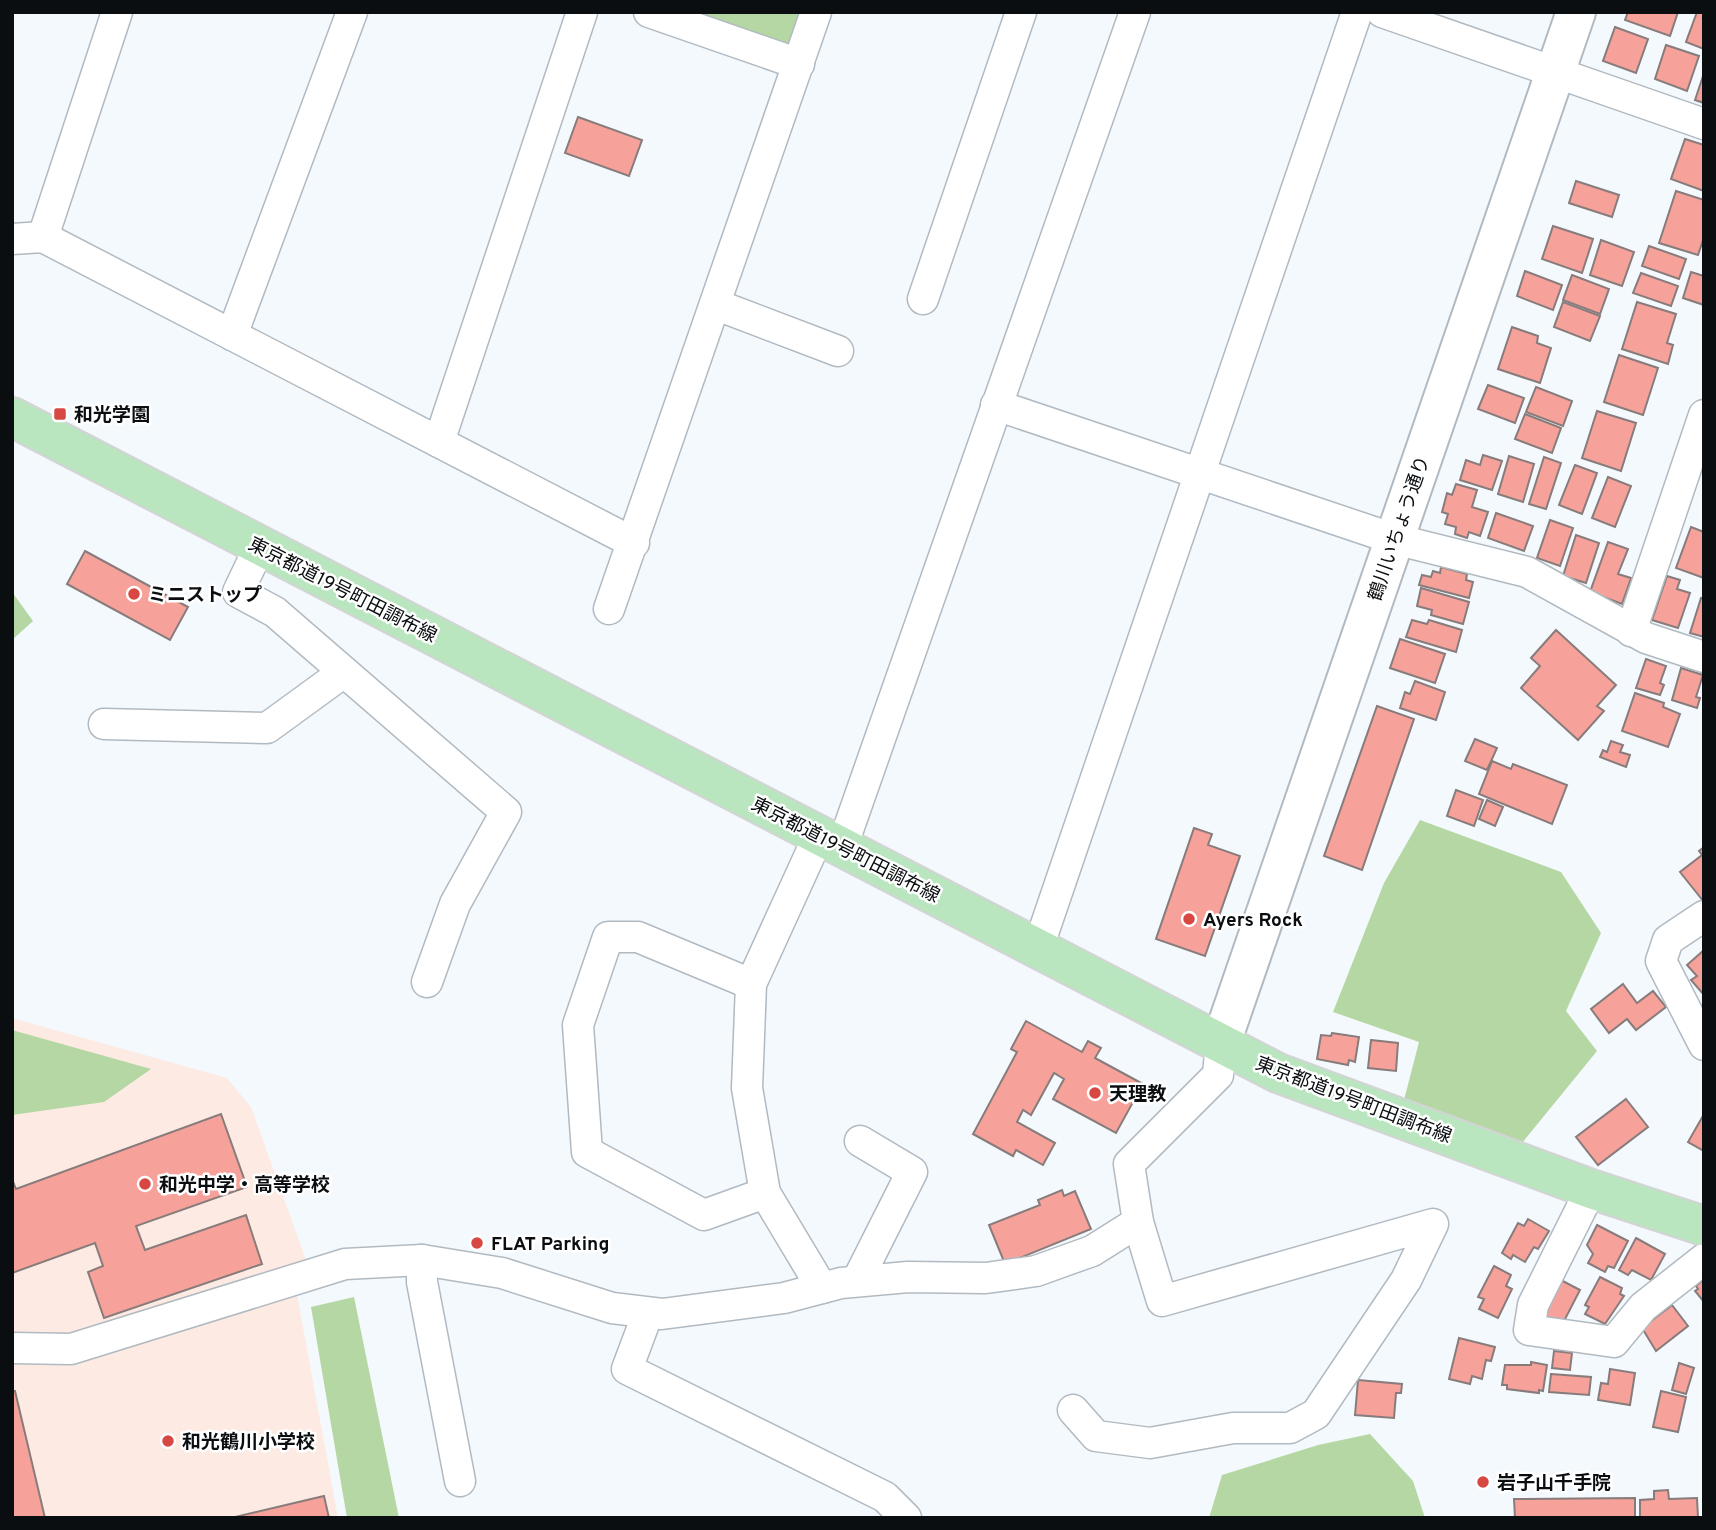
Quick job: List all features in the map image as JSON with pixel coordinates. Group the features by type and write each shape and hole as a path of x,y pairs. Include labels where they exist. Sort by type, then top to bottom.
{"main road":[{"name":"東京都道19号町田調布線","path":"12,417 1278,1073 1591,1189 1704,1226"}],"street":[{"path":"43,237 117,12"},
{"path":"232,335 352,12"},
{"path":"439,442 582,12"},
{"path":"649,12 799,64"},
{"path":"609,609 717,304 816,12"},
{"path":"923,299 1021,12"},
{"path":"822,1288 765,1193 747,1088 751,984 830,841 996,405 1135,12"},
{"path":"1038,948 1357,12"},
{"path":"1382,12 1704,124"},
{"name":"鶴川いちょう通り","path":"1221,1043 1576,12"},
{"path":"12,239 43,237 634,543"},
{"path":"717,304 838,351"},
{"path":"996,405 1394,539 1500,563 1527,572 1631,631 1704,657"},
{"path":"1631,631 1704,415"},
{"path":"260,546 238,592 275,612 506,812 455,904 427,982"},
{"path":"103,724 267,728 344,672"},
{"path":"1704,916 1668,940 1661,961 1704,1045"},
{"path":"751,984 638,937 608,937 578,1025 580,1063 587,1152 704,1215 765,1193"},
{"path":"1073,1410 1096,1436 1150,1443 1233,1429 1296,1426 1316,1414 1406,1280 1433,1224 1162,1301 1138,1222 1129,1164 1218,1075 1221,1043"},
{"path":"857,1281 912,1171 860,1141"},
{"path":"1591,1189 1532,1305 1529,1329 1614,1342 1643,1307 1704,1259"},
{"path":"12,1348 71,1349 345,1264 422,1260 502,1273 612,1308 662,1314 729,1306 857,1281 908,1277 986,1278 1036,1271 1092,1251 1138,1222"},
{"path":"422,1260 422,1283 460,1481"},
{"path":"648,1312 627,1369 885,1497 905,1518"}],"shaded area":[{"name":"和光中学・高等学校","path":"12,1018 227,1078 251,1107 306,1260 70,1336 12,1334"},
{"name":"和光鶴川小学校","path":"296,1289 338,1518 12,1518 12,1363 69,1365"}],"green space":[{"path":"670,12 802,12 791,42 778,50"},
{"path":"12,592 33,621 12,640"},
{"path":"1420,820 1561,872 1601,933 1566,1011 1597,1051 1522,1143 1404,1100 1419,1042 1333,1012 1384,883"},
{"path":"12,1030 151,1069 104,1102 12,1115"},
{"path":"354,1297 399,1518 347,1518 311,1307"},
{"path":"1370,1434 1413,1481 1425,1518 1209,1518 1222,1475 1318,1445"}],"building":[{"path":"1628,12 1678,12 1670,36 1625,20"},
{"path":"1697,12 1704,12 1704,49 1686,42"},
{"path":"1615,27 1648,39 1636,73 1603,61"},
{"path":"1666,45 1699,56 1687,91 1655,79"},
{"path":"1704,73 1704,103 1695,100"},
{"path":"578,117 642,140 629,176 565,153"},
{"path":"1685,139 1704,145 1704,191 1671,179"},
{"path":"1576,181 1619,195 1612,217 1569,203"},
{"path":"1676,191 1704,200 1704,237 1698,255 1659,243"},
{"path":"1553,226 1593,239 1582,273 1542,259"},
{"path":"1601,240 1634,252 1622,286 1590,275"},
{"path":"1649,246 1686,259 1679,279 1642,266"},
{"path":"1525,271 1562,285 1553,310 1517,296"},
{"path":"1691,272 1704,276 1704,305 1683,298"},
{"path":"1641,273 1678,286 1671,306 1633,293"},
{"path":"1572,275 1609,289 1600,314 1563,300"},
{"path":"1563,302 1600,316 1590,341 1554,327"},
{"path":"1637,302 1676,314 1667,343 1673,345 1668,364 1622,349"},
{"path":"1512,327 1538,336 1537,343 1551,348 1540,383 1498,369"},
{"path":"1619,355 1658,368 1643,415 1604,402"},
{"path":"1488,385 1524,398 1515,423 1478,409"},
{"path":"1536,387 1572,401 1563,426 1526,412"},
{"path":"1597,411 1636,423 1621,471 1582,458"},
{"path":"1525,414 1561,428 1552,453 1515,439"},
{"path":"1483,455 1502,461 1492,490 1460,480 1466,460 1480,465"},
{"path":"1509,456 1534,464 1523,502 1498,494"},
{"path":"1544,457 1561,463 1546,509 1529,504"},
{"path":"1575,465 1597,473 1582,514 1559,505"},
{"path":"1608,477 1631,486 1615,527 1592,518"},
{"path":"1456,484 1477,490 1472,507 1488,512 1480,536 1469,532 1467,538 1455,534 1456,527 1445,524 1448,514 1442,512 1447,493 1452,495"},
{"path":"1496,513 1533,526 1524,551 1488,538"},
{"path":"1550,520 1573,528 1560,566 1537,558"},
{"path":"1691,527 1704,532 1704,578 1676,568"},
{"path":"1576,535 1599,543 1586,583 1563,576"},
{"path":"1608,542 1628,549 1618,574 1631,578 1622,604 1590,592"},
{"path":"85,551 188,607 170,640 67,584"},
{"path":"1441,567 1467,574 1466,580 1473,582 1469,598 1419,585 1422,575 1431,577 1433,571 1440,573"},
{"path":"1667,576 1680,580 1677,589 1690,593 1678,628 1652,620"},
{"path":"1421,588 1469,602 1463,624 1431,615 1432,610 1417,606"},
{"path":"1701,598 1704,599 1704,637 1690,633"},
{"path":"1412,620 1427,624 1429,620 1462,630 1456,652 1406,637"},
{"path":"1556,630 1616,685 1597,706 1604,711 1578,740 1521,688 1540,666 1531,658"},
{"path":"1400,639 1445,654 1435,683 1390,668"},
{"path":"1646,659 1666,666 1660,683 1664,685 1660,695 1636,688"},
{"path":"1681,668 1703,675 1696,697 1700,698 1697,708 1672,700"},
{"path":"1415,681 1445,692 1436,720 1400,708 1405,692 1410,694"},
{"path":"1635,693 1664,703 1663,707 1680,714 1668,747 1622,731"},
{"path":"1377,706 1414,719 1362,870 1324,856"},
{"path":"1475,739 1497,748 1487,770 1465,761"},
{"path":"1611,741 1623,745 1620,752 1630,755 1626,767 1600,757 1603,750 1607,752"},
{"path":"1492,761 1511,769 1513,764 1567,785 1552,824 1479,794"},
{"path":"1456,790 1483,800 1474,826 1447,816"},
{"path":"1487,800 1503,807 1495,826 1479,819"},
{"path":"1194,828 1212,834 1208,845 1240,856 1205,956 1156,939"},
{"path":"1704,847 1704,902 1680,872 1702,855 1699,851"},
{"path":"1704,950 1704,995 1691,980 1697,976 1687,965"},
{"path":"1623,984 1637,1003 1653,991 1666,1007 1636,1030 1627,1019 1609,1033 1591,1009"},
{"path":"1026,1021 1082,1052 1088,1041 1101,1048 1095,1058 1143,1084 1116,1133 1053,1099 1064,1079 1054,1073 1031,1115 1023,1110 1017,1122 1055,1143 1043,1165 1016,1150 1013,1156 973,1134 1017,1052 1011,1049"},
{"path":"1332,1033 1359,1037 1355,1062 1349,1060 1348,1065 1317,1059 1321,1035 1331,1036"},
{"path":"1371,1040 1398,1043 1396,1071 1368,1068"},
{"path":"1626,1099 1648,1127 1598,1165 1576,1137"},
{"path":"221,1114 247,1187 136,1226 145,1250 246,1215 262,1264 104,1318 88,1272 103,1266 95,1243 12,1273 12,1179 16,1189"},
{"path":"1704,1114 1704,1151 1688,1142"},
{"path":"1062,1190 1064,1196 1075,1191 1091,1229 1005,1264 989,1225 1040,1205 1038,1200"},
{"path":"1528,1219 1549,1231 1538,1249 1534,1247 1525,1262 1513,1255 1511,1259 1502,1253 1518,1223 1524,1226"},
{"path":"1597,1225 1628,1241 1614,1268 1608,1266 1605,1272 1588,1263 1593,1254 1587,1245"},
{"path":"1636,1238 1665,1254 1651,1280 1632,1270 1628,1275 1619,1270"},
{"path":"1494,1266 1511,1275 1506,1286 1512,1289 1498,1318 1479,1309 1484,1299 1478,1297"},
{"path":"1600,1277 1622,1288 1620,1294 1624,1296 1605,1324 1585,1314 1589,1307 1585,1305"},
{"path":"1557,1278 1580,1290 1562,1325 1543,1315"},
{"path":"1704,1279 1704,1302 1695,1291 1698,1289 1696,1286"},
{"path":"1672,1305 1688,1326 1656,1351 1642,1328"},
{"path":"1459,1338 1495,1347 1491,1361 1486,1360 1482,1379 1472,1376 1470,1384 1449,1379"},
{"path":"1554,1351 1572,1353 1570,1370 1552,1368"},
{"path":"1531,1362 1547,1365 1543,1391 1539,1390 1539,1393 1507,1389 1507,1385 1502,1385 1505,1365 1531,1365"},
{"path":"1679,1363 1694,1368 1686,1394 1672,1390"},
{"path":"1610,1369 1635,1373 1630,1405 1598,1400 1601,1383 1608,1384"},
{"path":"1551,1374 1591,1377 1589,1395 1549,1392"},
{"path":"1358,1380 1402,1384 1401,1393 1396,1393 1394,1418 1355,1415"},
{"path":"12,1391 15,1391 45,1518 12,1518"},
{"path":"1661,1391 1686,1397 1678,1432 1653,1427"},
{"path":"1668,1490 1669,1499 1697,1498 1698,1518 1640,1518 1640,1500 1654,1499 1654,1491"},
{"path":"324,1496 329,1518 231,1518"},
{"path":"1635,1498 1635,1518 1515,1518 1514,1499"}],"place":[{"name":"和光学園","path":"60,414"},
{"name":"ミニストップ","path":"134,594"},
{"name":"Ayers Rock","path":"1189,919"},
{"name":"天理教","path":"1095,1093"},
{"name":"和光中学・高等学校","path":"145,1184"},
{"name":"FLAT Parking","path":"477,1243"},
{"name":"和光鶴川小学校","path":"168,1441"},
{"name":"岩子山千手院","path":"1483,1482"}]}
